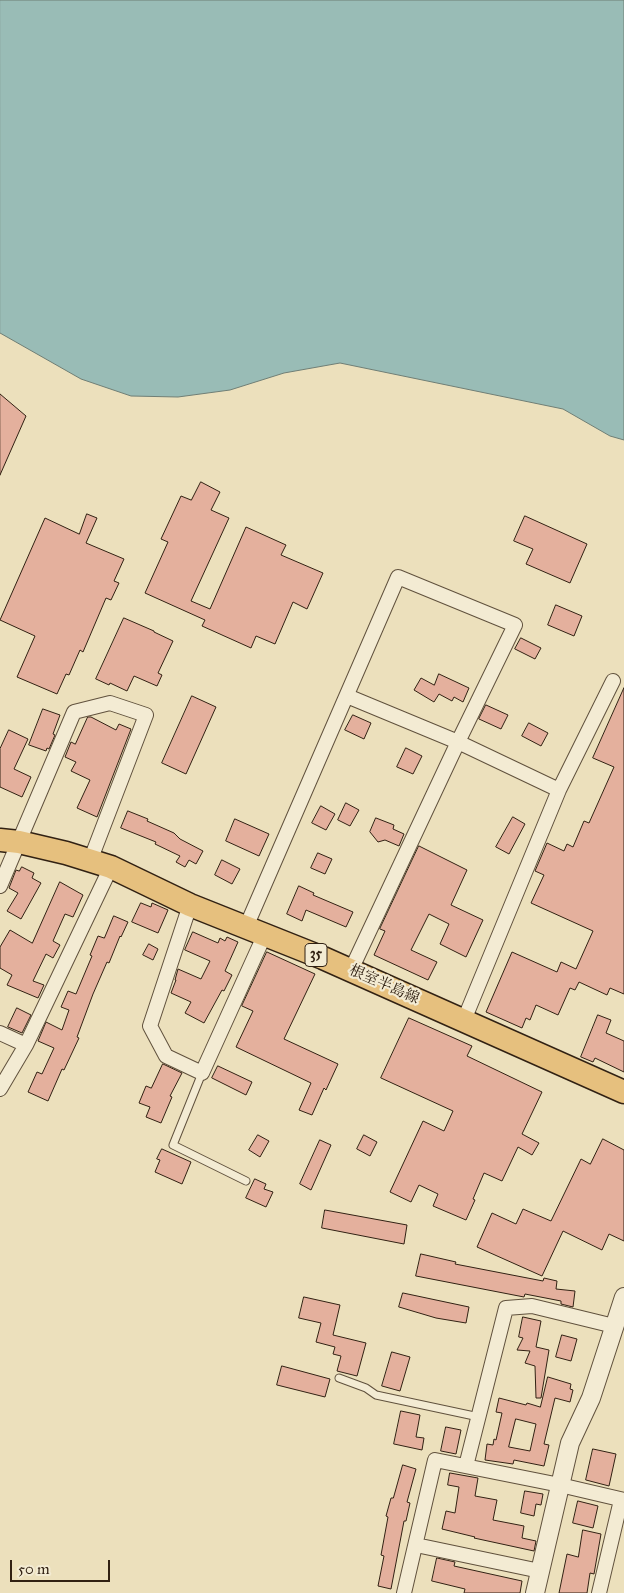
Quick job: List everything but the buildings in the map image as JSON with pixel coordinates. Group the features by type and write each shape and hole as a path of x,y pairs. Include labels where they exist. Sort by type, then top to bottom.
{"main road":[{"name":"根室半島線","path":"10,841 66,853 111,867 190,904 351,970 624,1092"}],"street":[{"path":"190,904 150,1026 166,1056 202,1073 255,931 348,696 398,577 515,625 351,970"},
{"path":"464,1020 559,790 613,682"},
{"path":"348,696 458,742 559,790"},
{"path":"0,886 10,841 74,712 110,702 146,716 90,861"},
{"path":"0,1089 26,1045 111,867"},
{"path":"0,1033 26,1045"},
{"path":"535,1593 570,1443 592,1398 624,1297"},
{"path":"466,1466 506,1308 532,1306 614,1326"},
{"path":"404,1593 435,1460 560,1485 622,1500 599,1593"},
{"path":"416,1545 540,1571"}],"lane":[{"path":"202,1073 173,1145 246,1181"},
{"path":"339,1378 366,1388 376,1395 479,1417"}],"water":[{"path":"0,0 624,0 624,440 610,436 563,409 340,363 284,373 230,390 178,397 131,396 81,379 0,333"}]}
